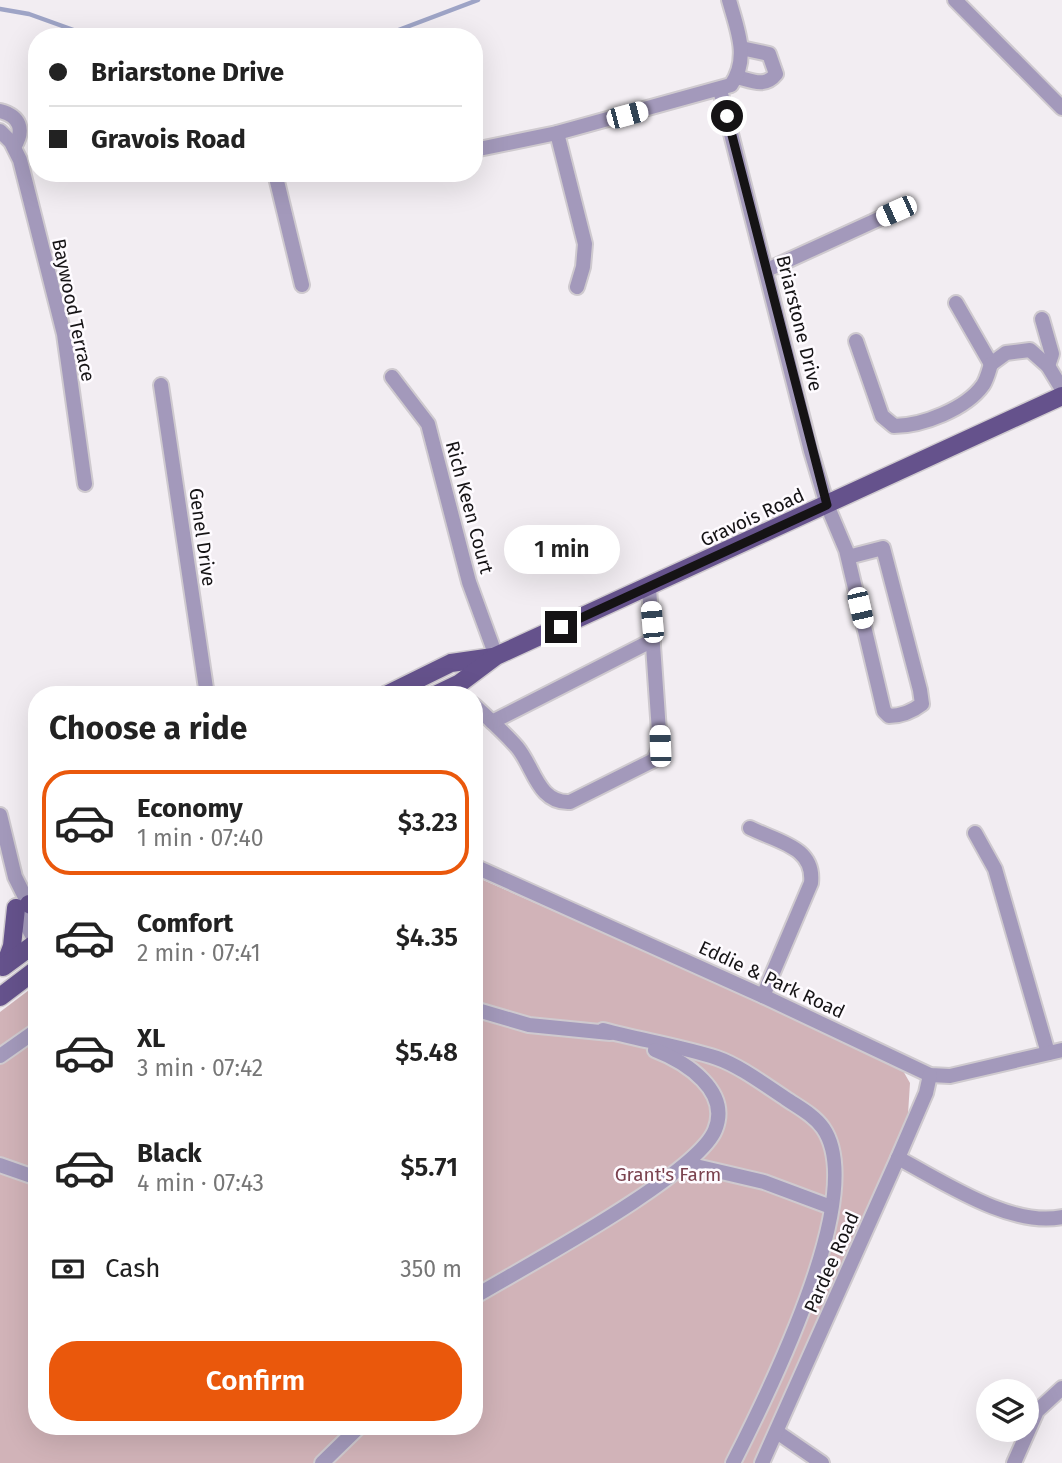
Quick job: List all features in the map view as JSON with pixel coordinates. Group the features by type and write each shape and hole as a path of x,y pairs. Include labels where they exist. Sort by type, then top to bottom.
{"main road":[{"name":"Gravois Road","path":"404,686 451,663 496,656 1062,396"},
{"name":"Gravois Road","path":"466,686 496,656"},
{"path":"2,967 27,907"},
{"path":"2,967 28,949"},
{"path":"0,997 28,977"}],"street":[{"path":"483,148 557,133 731,85 742,64 741,48 729,0"},
{"path":"955,0 1062,108"},
{"path":"737,77 760,84 771,81 776,74 769,54 741,48"},
{"name":"Briarstone Drive","path":"720,90 827,505 848,557 884,711 889,716 915,709 922,704 920,690 883,548 848,557"},
{"name":"Baywood Terrace","path":"0,111 11,113 18,122 19,139 14,147"},
{"name":"Baywood Terrace","path":"0,131 14,147 20,160 64,334 85,484"},
{"path":"557,133 585,244 583,267 577,288"},
{"path":"277,182 302,285"},
{"path":"767,270 896,211"},
{"path":"956,303 991,364"},
{"path":"1042,319 1052,354 1048,366"},
{"path":"856,341 882,416 894,426 911,426 965,402 984,384 991,364 1006,353 1030,350 1048,366 1062,389"},
{"name":"Rich Keen Court","path":"392,377 428,424 469,582 496,656"},
{"name":"Genel Drive","path":"161,385 206,686"},
{"path":"483,714 519,749 542,790 559,802 570,802 654,761 660,746 649,587"},
{"path":"492,722 653,640"},
{"path":"0,815 15,877 27,907"},
{"path":"750,828 806,855 813,869 811,883 763,996"},
{"path":"975,833 995,869 1055,1052"},
{"name":"Eddie & Park Road","path":"483,870 763,996 930,1075 950,1076 1055,1052"},
{"path":"483,1012 528,1025 603,1030 718,1059 808,1113 824,1129 831,1150 831,1207 824,1244 783,1364 733,1463"},
{"path":"483,1292 604,1220 687,1164 715,1131 718,1103 704,1078 661,1052 603,1030"},
{"path":"0,1056 28,1036"},
{"name":"Pardee Road","path":"762,1463 898,1158 926,1093 930,1075"},
{"path":"898,1158 1003,1211 1050,1219 1062,1217"},
{"path":"687,1164 764,1182 831,1207"},
{"path":"0,1165 28,1175"},
{"path":"1014,1463 1037,1410 1062,1388"},
{"path":"777,1432 821,1463"},
{"path":"322,1463 351,1435"}],"green space":[{"name":"Grant's Farm","path":"483,880 785,1013 902,1069 910,1083 908,1114 755,1463 0,1463 0,1012 28,991 28,1435 483,1435"}],"waterway":[{"path":"404,28 478,0"},
{"path":"0,9 29,14 68,28"}],"route":[{"path":"561,627 827,505 811,452 727,116"}]}
